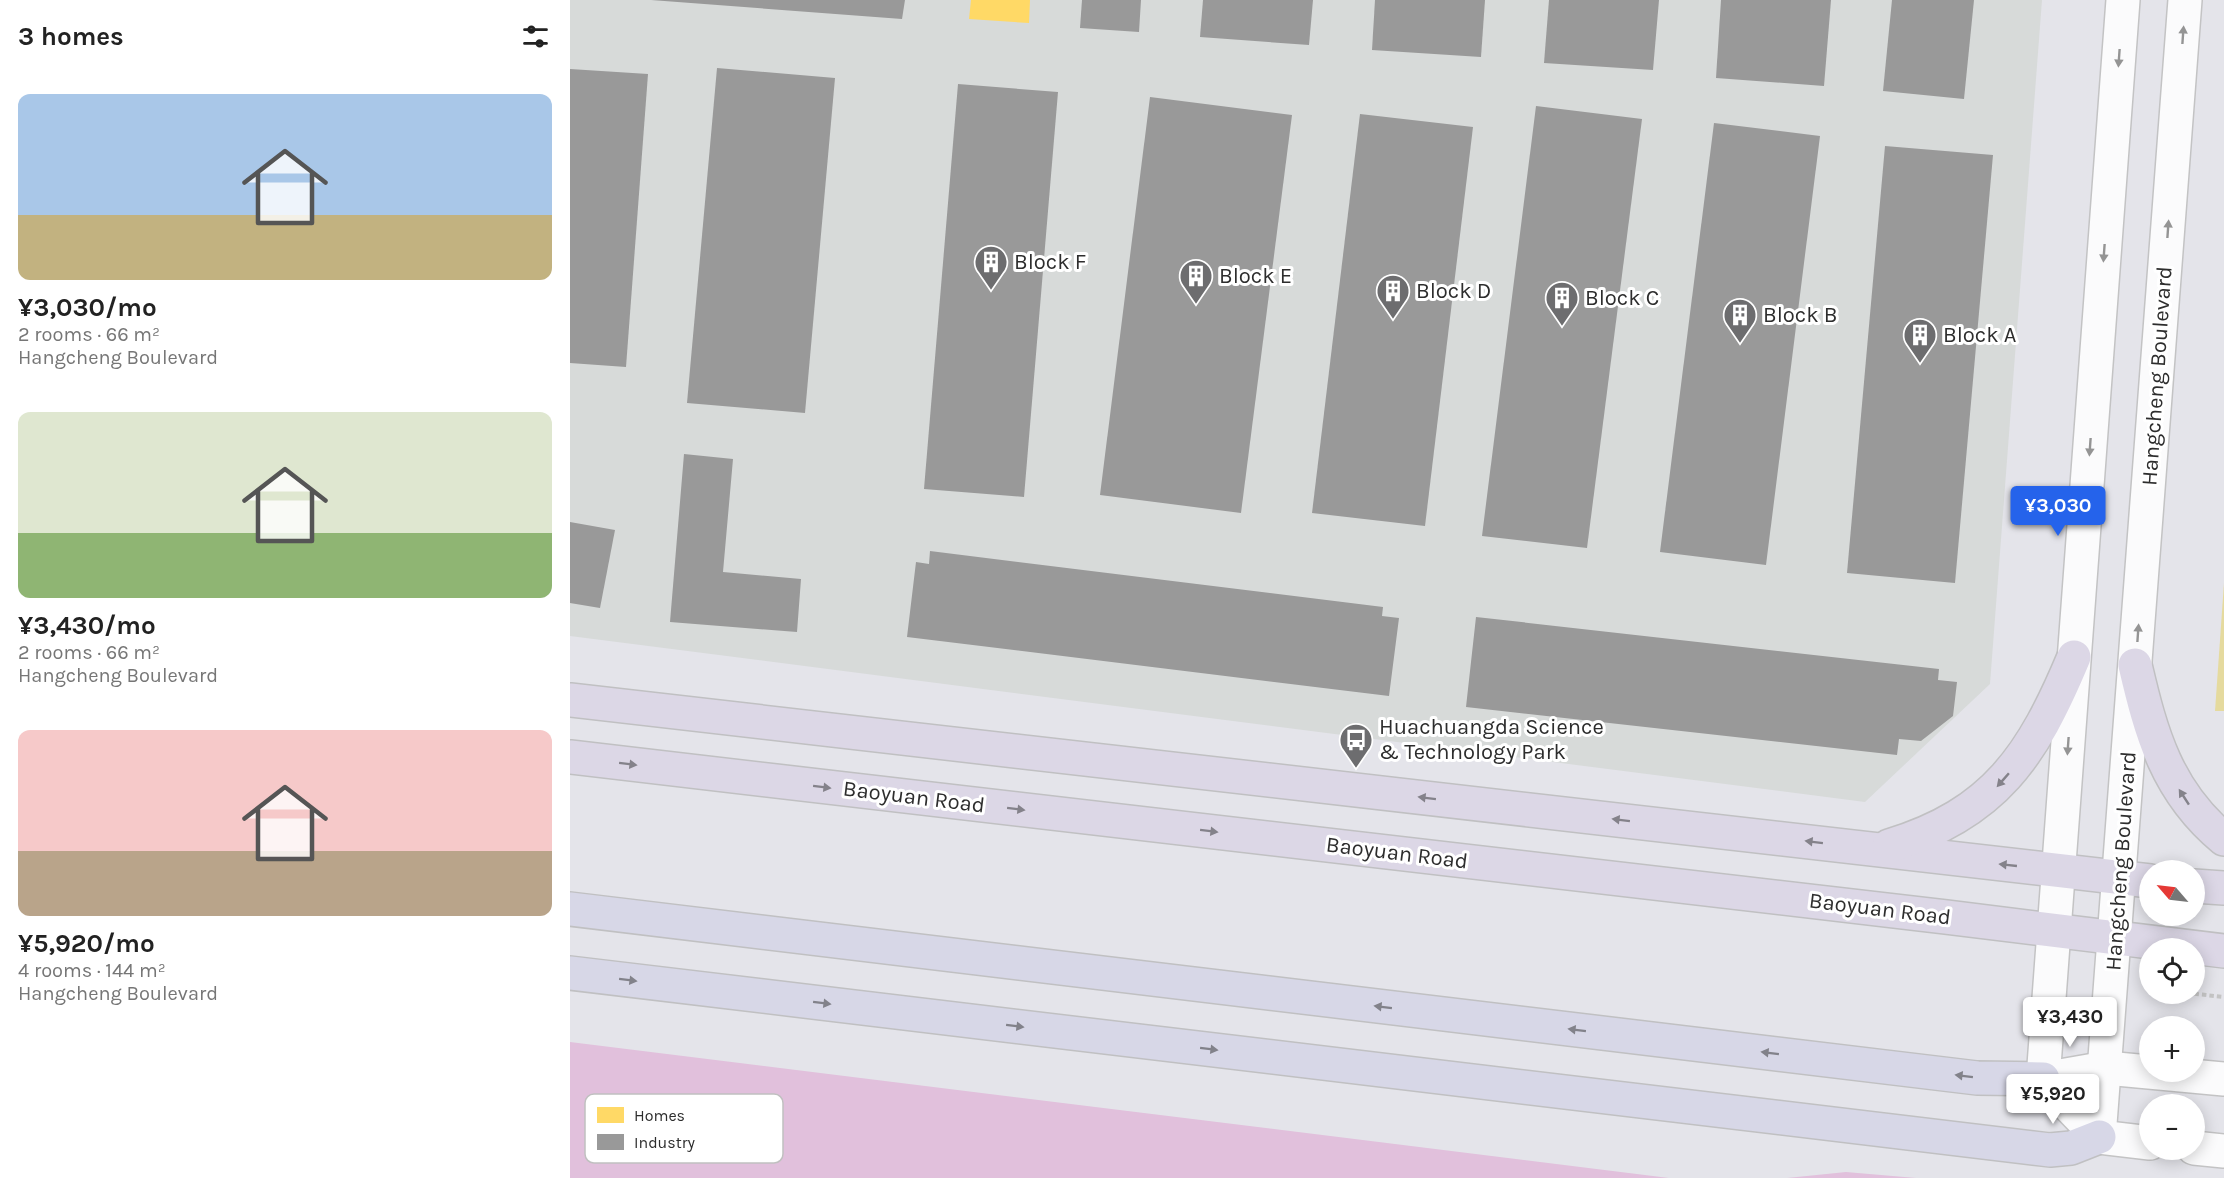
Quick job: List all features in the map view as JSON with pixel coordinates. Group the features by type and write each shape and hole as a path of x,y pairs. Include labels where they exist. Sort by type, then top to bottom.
{"highway":[{"path":"570,909 1977,1078 2043,1078"},
{"path":"570,973 2050,1150 2071,1148 2099,1137"}],"main road":[{"path":"2123,0 2043,1078 2099,1137 2139,1142"},
{"name":"Hangcheng Boulevard","path":"2099,1137 2106,1068 2114,937 2134,879 2135,665 2186,0"},
{"path":"1879,849 1923,836 1967,813 1996,788 2027,752 2053,708 2074,657"},
{"path":"2135,665 2149,724 2166,769 2195,813 2224,838"},
{"path":"570,700 2134,879"},
{"name":"Baoyuan Road","path":"570,758 2224,951"},
{"path":"2205,887 2224,888"},
{"path":"2043,1078 2106,1068 2224,1079"},
{"path":"2205,1149 2224,1151"}],"path":[{"path":"2205,995 2224,997"}],"shaded area":[{"path":"570,0 2042,0 1990,684 1865,802 570,636"},
{"path":"2224,583 2224,711 2215,711"},
{"path":"570,1042 1669,1178 570,1178"},
{"path":"1846,1172 1916,1178 1787,1178"}],"building: Homes":[{"path":"971,0 1030,0 1029,23 969,19"}],"building: Industry":[{"path":"651,0 905,0 902,19"},
{"path":"1082,0 1141,0 1139,32 1080,28"},
{"path":"1203,0 1313,0 1309,45 1200,37"},
{"path":"1375,0 1485,0 1481,57 1372,50"},
{"path":"1549,0 1659,0 1653,70 1544,63"},
{"path":"1721,0 1831,0 1824,86 1716,78"},
{"path":"1892,0 1974,0 1964,99 1883,91"},
{"path":"717,68 835,78 805,413 687,403"},
{"path":"570,69 648,74 626,367 570,363"},
{"name":"Block F","path":"958,84 1058,92 1024,497 924,489"},
{"name":"Block E","path":"1150,97 1292,115 1241,513 1100,495"},
{"name":"Block C","path":"1536,106 1642,119 1587,548 1482,536"},
{"name":"Block D","path":"1360,114 1473,127 1425,526 1312,513"},
{"name":"Block B","path":"1714,123 1820,136 1766,565 1660,552"},
{"name":"Block A","path":"1885,146 1993,155 1955,583 1847,573"},
{"path":"684,454 733,459 723,572 801,579 797,632 670,622"},
{"path":"570,522 615,530 600,608 570,603"},
{"path":"930,551 1383,607 1382,616 1399,618 1389,696 907,637 916,562 929,564"},
{"path":"1476,617 1939,669 1938,680 1957,682 1953,716 1921,741 1899,739 1897,755 1466,707"}],"place":[{"name":"Block F","path":"991,291"},
{"name":"Block E","path":"1196,305"},
{"name":"Block D","path":"1393,320"},
{"name":"Block C","path":"1562,327"},
{"name":"Block B","path":"1740,344"},
{"name":"Block A","path":"1920,364"},
{"name":"Huachuangda Science & Technology Park","path":"1356,769"}]}
